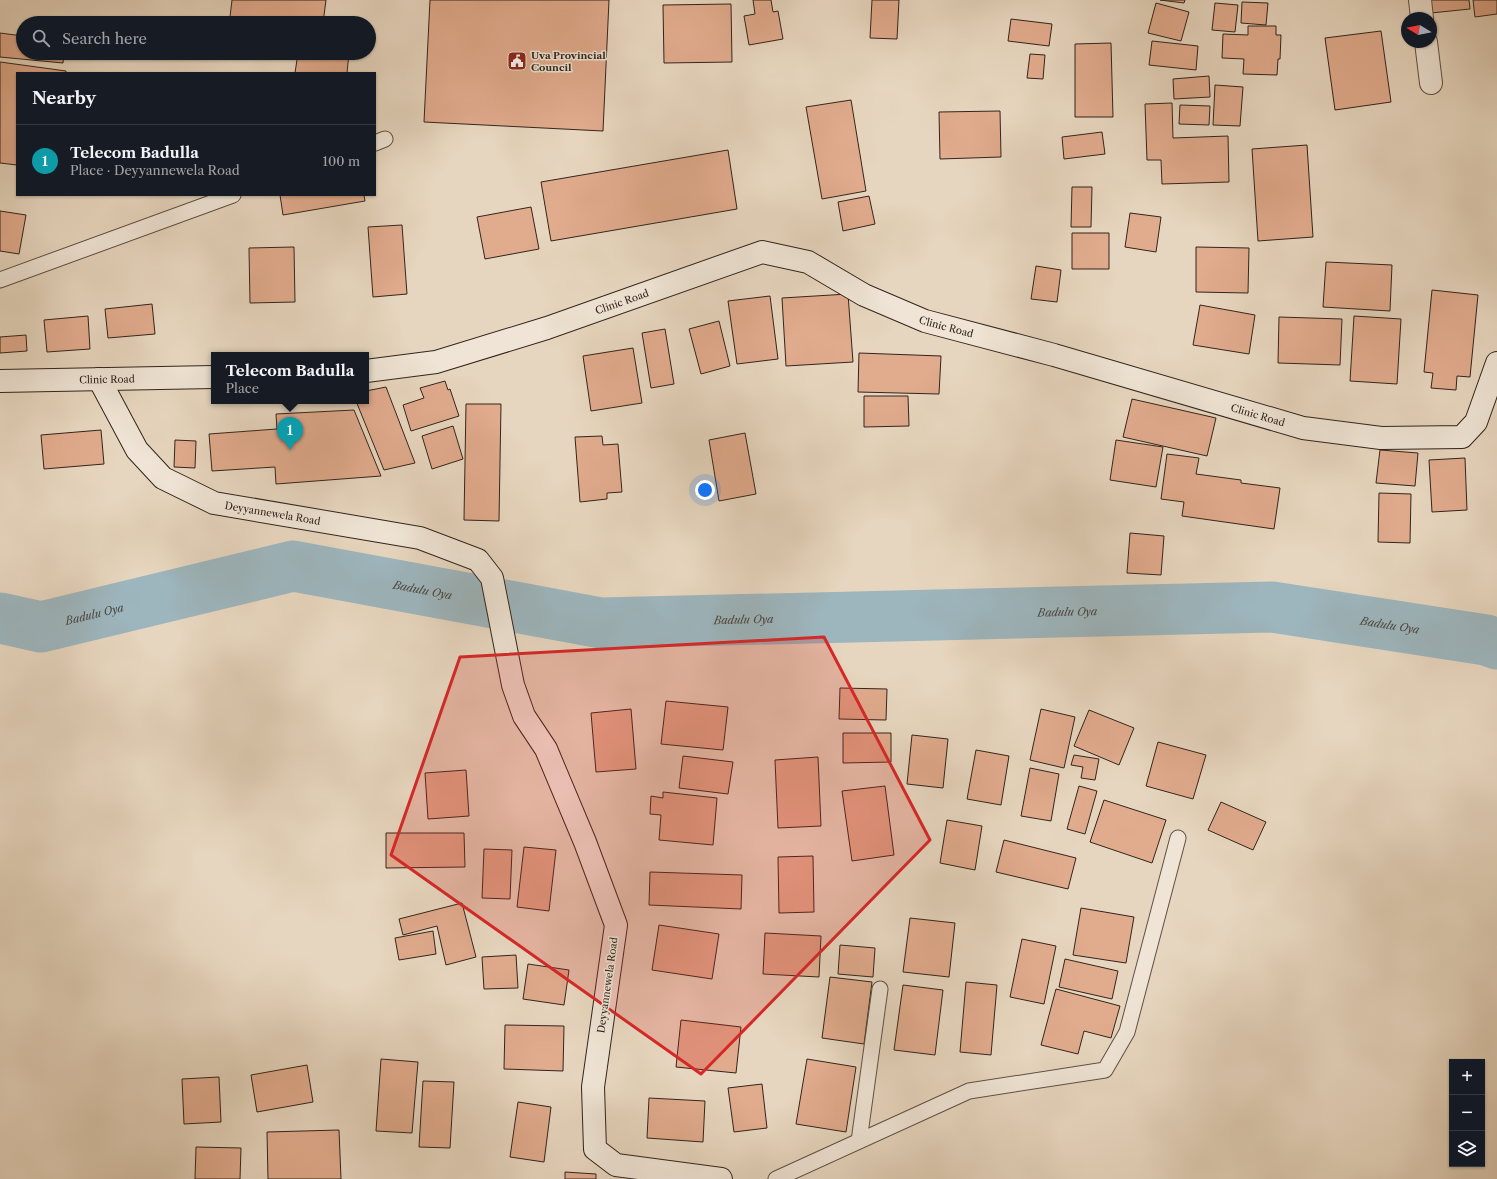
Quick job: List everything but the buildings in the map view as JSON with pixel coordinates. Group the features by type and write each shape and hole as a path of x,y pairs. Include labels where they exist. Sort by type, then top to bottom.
{"street":[{"path":"1420,0 1421,12"},
{"path":"1427,48 1431,83"},
{"name":"Clinic Road","path":"369,371 444,360 547,328 762,252 808,262 864,295 925,321 1062,358 1303,428 1381,438 1462,437 1476,422 1497,363"},
{"name":"Clinic Road","path":"0,381 211,377"},
{"name":"Deyyannewela Road","path":"99,379 137,450 163,478 214,503 420,538 478,560 492,578 513,685 524,716 546,749 585,842 616,925 593,1087 595,1149 616,1165 721,1179"}],"lane":[{"path":"0,280 230,196"},
{"path":"776,1179 969,1091 1105,1070 1127,1032 1178,838"},
{"path":"859,1141 880,989"}],"highlighted area":[{"path":"824,637 930,840 701,1074 391,855 460,657"}],"waterway":[{"name":"Badulu Oya","path":"0,618 41,627 293,566 601,623 1272,607 1486,640 1497,644"}],"place":[{"name":"Uva Provincial Council","path":"517,61"},
{"name":"Telecom Badulla","path":"290,450"}]}
